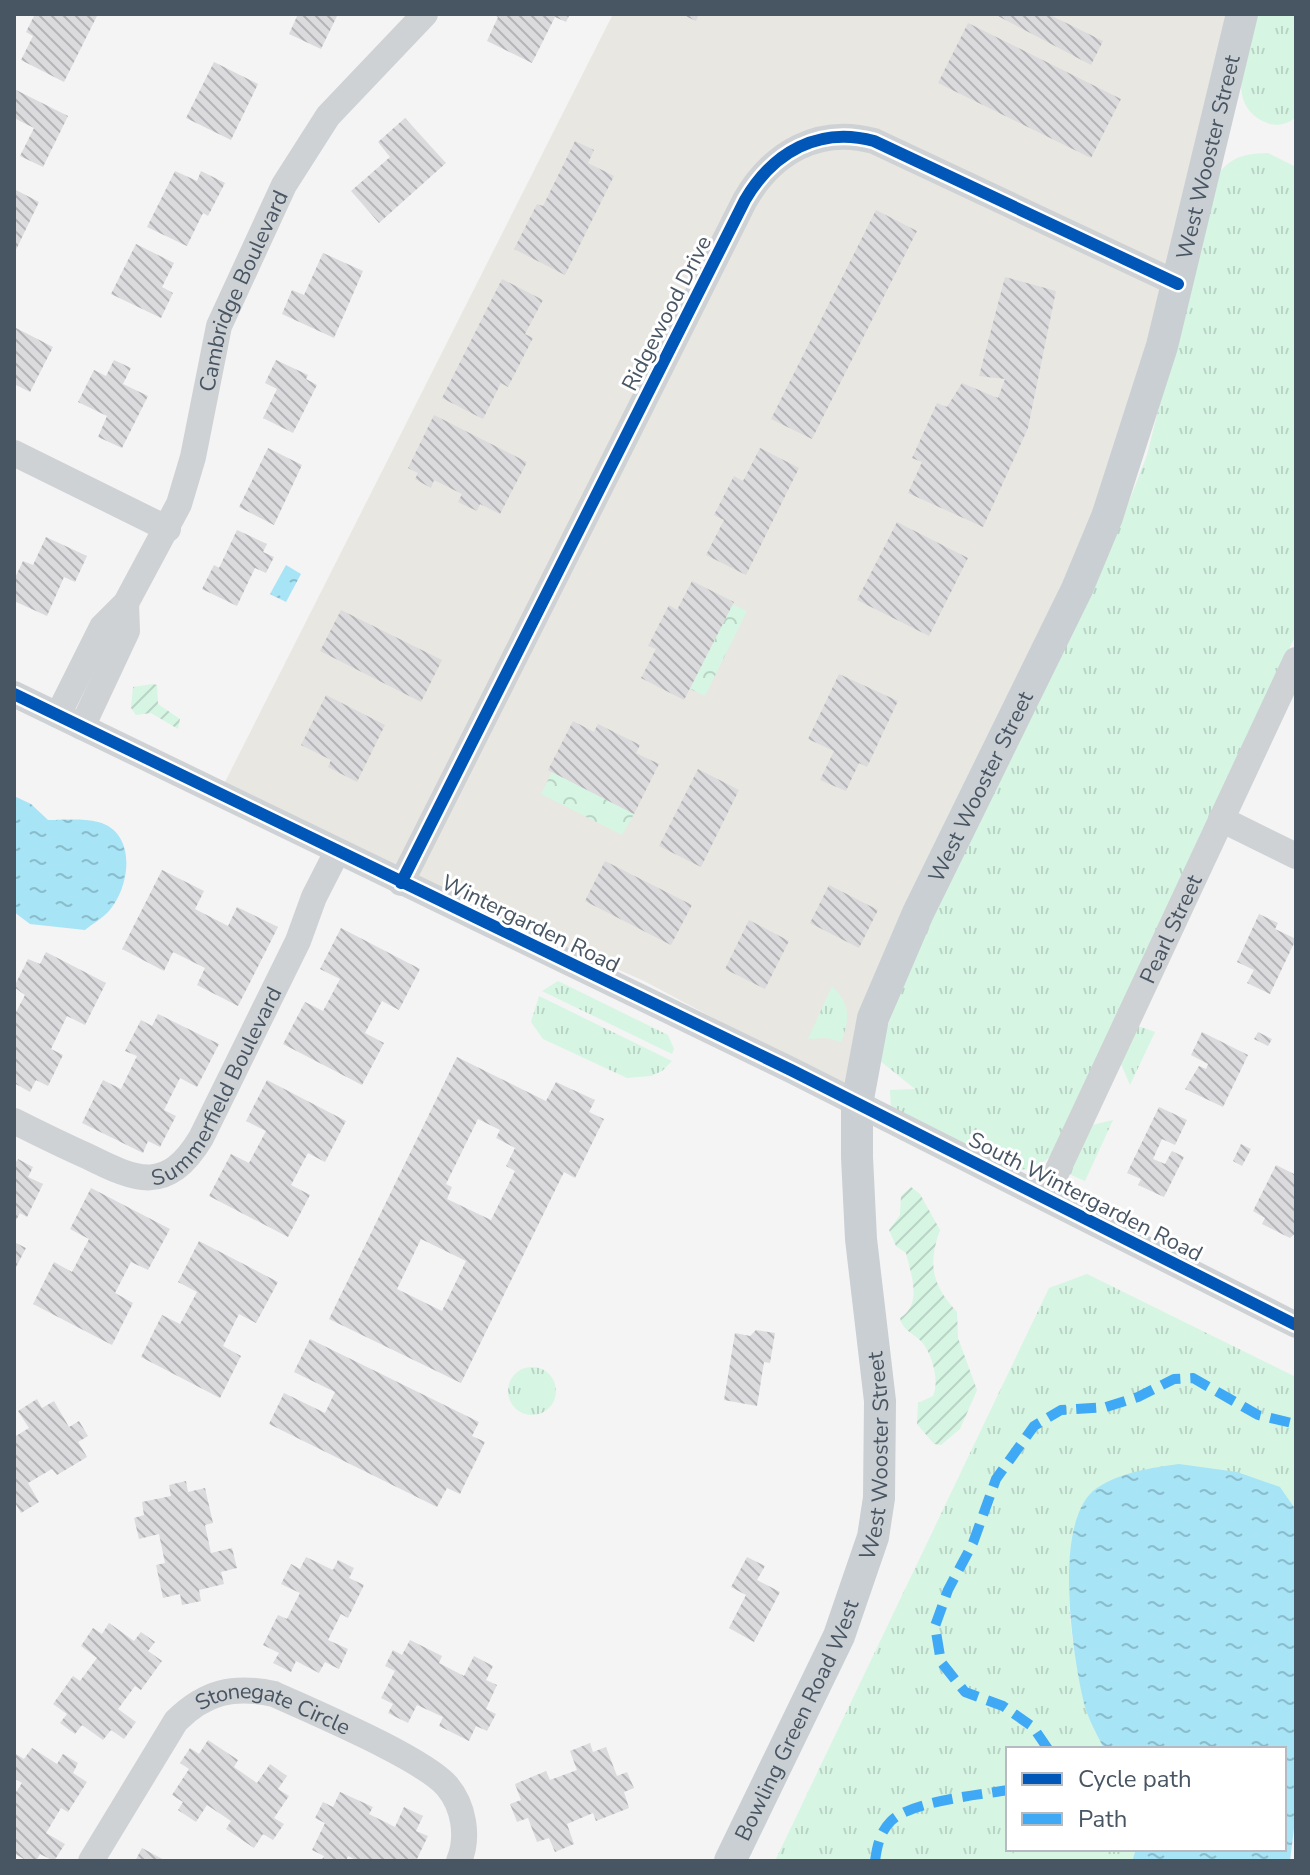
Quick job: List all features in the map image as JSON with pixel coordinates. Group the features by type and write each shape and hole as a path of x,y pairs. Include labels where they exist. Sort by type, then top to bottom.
{"main road":[{"name":"West Wooster Street","path":"862,1577 879,1498 882,1449 861,1239 857,1104 873,1018 890,973 1077,589 1107,517 1132,448 1178,284 1242,14"},
{"name":"Bowling Green Road West","path":"730,1861 839,1636 862,1577"}],"street":[{"name":"Cambridge Boulevard","path":"58,715 102,627 126,603 168,529 193,457 219,326 284,185 328,116 425,14"},
{"name":"Ridgewood Drive","path":"401,883 745,200 762,174 785,153 828,136 874,141 1106,253 1178,284"},
{"path":"14,453 168,529"},
{"name":"Cambridge Boulevard","path":"82,727 127,631 126,603"},
{"name":"Pearl Street","path":"1045,1197 1296,660"},
{"name":"Wintergarden Road","path":"14,694 857,1104"},
{"path":"1221,819 1296,856"},
{"name":"Summerfield Boulevard","path":"14,1121 124,1175 145,1179 163,1176 179,1167 201,1138 298,941 314,897 337,852"},
{"name":"South Wintergarden Road","path":"857,1104 1296,1325"},
{"name":"Stonegate Circle","path":"91,1861 176,1721 188,1709 217,1693 250,1688 298,1705 433,1774 457,1801 463,1819 464,1837 459,1861"}],"shaded area":[{"path":"613,14 1227,14 1131,419 852,1092 644,981 446,893 224,784"}],"green space":[{"path":"1256,14 1296,14 1296,117 1282,124 1267,123 1253,115 1241,89 1244,58"},
{"path":"1268,153 1296,167 1296,634 1051,1156 1035,1169 1013,1170 891,1108 890,1090 915,1089 879,1060 887,1028 928,918 1112,546 1147,455 1216,177 1239,158"},
{"path":"732,604 747,611 705,696 690,689"},
{"path":"157,685 158,704 180,719 178,729 151,713 136,715 131,708 133,687"},
{"path":"552,772 634,814 622,835 541,794"},
{"path":"558,981 668,1035 674,1049 672,1054 542,991"},
{"path":"832,986 843,999 847,1012 841,1042 827,1038 808,1039"},
{"path":"539,996 672,1061 651,1076 627,1078 543,1039 531,1022"},
{"path":"1138,1026 1155,1032 1130,1085 1121,1064"},
{"path":"1113,1120 1085,1181 1069,1174 1092,1125"},
{"path":"911,1187 920,1194 940,1230 934,1254 935,1275 942,1293 957,1312 958,1338 977,1390 960,1429 941,1445 934,1444 917,1424 918,1403 933,1396 935,1375 925,1346 901,1322 900,1318 911,1305 914,1288 906,1253 896,1246 889,1230 900,1215 901,1196"},
{"path":"1087,1274 1296,1377 1296,1510 1280,1487 1078,1514 1069,1573 1072,1634 1084,1693 1103,1747 1006,1747 1006,1851 1135,1851 1132,1861 775,1861 1049,1288"},
{"path":"532,1367 549,1374 556,1391 549,1408 532,1415 515,1408 508,1391 515,1374"},
{"path":"1015,1851 1095,1851 1093,1861 1009,1861"}],"water":[{"path":"286,565 301,574 286,602 270,594"},
{"path":"14,796 31,804 48,820 98,822 111,828 119,837 126,861 122,888 109,911 85,930 30,924 14,912"},
{"path":"1179,1464 1237,1472 1280,1487 1296,1510 1296,1812 1290,1861 1132,1861 1135,1851 1286,1851 1286,1747 1103,1747 1090,1721 1084,1703 1071,1623 1070,1558 1074,1528 1083,1504 1097,1488 1126,1474"}],"building":[{"path":"35,14 98,14 64,82 21,60 33,36 26,32"},
{"path":"298,14 338,14 321,49 289,34"},
{"path":"493,14 570,14 566,22 555,17 532,63 487,41 498,17"},
{"path":"681,14 699,14 696,21"},
{"path":"994,14 1048,14 1103,41 1091,65"},
{"path":"968,23 1121,99 1091,158 938,83"},
{"path":"214,62 258,84 231,140 186,118"},
{"path":"16,90 68,116 43,167 20,156 34,128 14,118"},
{"path":"405,118 446,163 379,223 351,191 390,157 378,142"},
{"path":"575,141 594,150 588,163 614,176 565,275 514,249 537,204 543,206"},
{"path":"175,171 197,181 201,171 225,183 208,216 203,213 187,246 147,227"},
{"path":"14,189 39,202 14,254"},
{"path":"876,210 917,231 812,439 771,419"},
{"path":"136,244 174,263 162,287 173,293 161,318 111,294"},
{"path":"323,253 363,271 334,338 282,314 292,290 304,295"},
{"path":"1005,277 1056,291 1028,428 983,527 908,493 922,462 912,458 937,403 947,407 962,383 998,398 1005,379 979,376"},
{"path":"502,279 543,300 525,334 533,338 508,387 501,383 483,419 442,398"},
{"path":"14,327 53,347 30,392 14,384"},
{"path":"114,360 131,368 123,384 148,396 122,448 98,437 107,416 78,402 94,370 106,376"},
{"path":"276,360 308,375 306,379 317,385 293,433 263,418 277,389 265,383"},
{"path":"434,415 527,462 500,514 480,504 477,511 458,502 462,494 434,480 431,488 415,479 418,473 408,468"},
{"path":"268,448 302,465 274,525 239,507"},
{"path":"760,448 799,468 746,575 706,555 724,520 714,515 734,476 743,481"},
{"path":"897,522 968,558 929,636 857,600"},
{"path":"237,530 267,544 263,552 274,557 266,573 255,568 237,606 202,589 214,565 219,568"},
{"path":"46,537 87,556 75,582 64,577 47,616 14,601 14,580 23,561 33,565"},
{"path":"692,581 734,602 684,700 641,678 656,649 648,646 669,605 677,610"},
{"path":"341,610 442,660 421,702 320,651"},
{"path":"839,674 898,701 867,767 859,763 846,791 820,780 834,751 808,739"},
{"path":"326,695 385,725 357,782 328,767 331,760 301,745"},
{"path":"573,721 594,732 598,724 640,745 636,753 659,764 634,814 548,770"},
{"path":"698,769 739,790 701,867 659,846"},
{"path":"605,861 692,905 671,945 585,901"},
{"path":"162,870 204,891 195,909 228,926 237,907 278,927 238,1006 197,985 205,968 173,952 164,971 122,949"},
{"path":"829,885 878,910 859,948 810,923"},
{"path":"1259,914 1278,923 1275,929 1296,939 1270,994 1247,983 1254,970 1237,962"},
{"path":"749,920 789,941 765,989 725,969"},
{"path":"341,928 420,969 399,1010 382,1001 365,1033 384,1043 362,1085 283,1044 305,1002 323,1011 340,979 320,969"},
{"path":"46,952 106,983 85,1025 67,1016 51,1049 63,1055 48,1086 36,1080 30,1092 14,1083 14,1016 25,995 14,987 28,959 40,964"},
{"path":"158,1014 219,1044 197,1087 180,1078 164,1110 176,1116 160,1147 148,1141 143,1153 82,1123 103,1080 121,1089 137,1056 125,1051 141,1020 152,1026"},
{"path":"1202,1032 1248,1055 1223,1107 1185,1089 1199,1066 1206,1069 1208,1064 1191,1055"},
{"path":"1258,1032 1272,1039 1268,1046 1254,1039"},
{"path":"457,1057 546,1101 556,1082 595,1100 589,1112 604,1119 575,1178 564,1172 461,1383 329,1319","holes":["478,1119 500,1130 496,1138 515,1148 506,1166 515,1171 491,1220 447,1199 452,1187 446,1184","421,1239 466,1261 442,1311 397,1289"]},
{"path":"267,1080 346,1121 325,1162 308,1153 291,1185 310,1195 288,1237 209,1196 231,1154 249,1163 266,1131 246,1121"},
{"path":"1159,1107 1187,1120 1175,1145 1162,1139 1153,1159 1165,1164 1172,1151 1184,1157 1164,1197 1138,1185 1141,1179 1127,1173"},
{"path":"1241,1144 1251,1149 1242,1166 1233,1161"},
{"path":"18,1159 33,1167 28,1177 43,1184 27,1217 20,1213 14,1224 14,1165"},
{"path":"1276,1165 1296,1175 1296,1233 1290,1238 1262,1224 1265,1218 1253,1211"},
{"path":"91,1188 170,1229 148,1270 131,1262 115,1293 133,1303 112,1345 33,1304 54,1262 72,1272 89,1239 70,1229"},
{"path":"199,1241 278,1282 256,1323 239,1314 223,1346 241,1356 220,1398 141,1357 162,1315 180,1324 197,1292 178,1282"},
{"path":"14,1242 26,1248 14,1271"},
{"path":"756,1330 775,1333 770,1363 764,1362 757,1406 724,1400 735,1333 750,1336"},
{"path":"310,1339 479,1422 472,1436 485,1442 460,1494 447,1488 437,1507 269,1424 284,1393 325,1413 335,1392 294,1372"},
{"path":"37,1399 42,1408 54,1401 69,1427 79,1421 88,1436 78,1442 87,1457 57,1475 52,1469 28,1483 39,1502 21,1513 14,1501 14,1437 29,1428 18,1411"},
{"path":"186,1481 188,1492 205,1488 213,1523 205,1525 211,1553 232,1548 237,1568 221,1572 224,1584 199,1590 201,1601 182,1605 180,1594 163,1598 156,1565 165,1563 159,1534 139,1539 134,1518 144,1515 142,1502 171,1496 169,1485"},
{"path":"306,1557 333,1570 338,1560 354,1568 349,1578 364,1585 348,1618 341,1614 328,1640 348,1649 339,1669 325,1662 319,1673 296,1661 291,1672 273,1663 279,1653 263,1645 278,1615 287,1619 300,1593 281,1584 291,1564 300,1569"},
{"path":"747,1557 765,1566 757,1580 780,1592 754,1642 729,1628 746,1595 731,1587"},
{"path":"109,1623 134,1641 141,1632 155,1642 148,1651 162,1661 141,1690 135,1686 118,1709 136,1722 124,1739 111,1730 103,1740 82,1725 75,1734 60,1723 67,1714 53,1704 73,1676 80,1681 97,1658 81,1646 93,1628 102,1634"},
{"path":"410,1640 442,1656 439,1663 464,1676 474,1656 493,1666 486,1680 497,1685 486,1709 496,1714 487,1731 476,1726 469,1741 439,1726 443,1717 417,1705 408,1723 388,1713 393,1704 381,1698 395,1671 385,1666 393,1650 402,1655"},
{"path":"208,1740 238,1760 234,1767 257,1783 270,1764 287,1776 278,1789 289,1796 274,1818 284,1824 273,1840 263,1834 254,1848 226,1829 231,1821 207,1805 196,1822 178,1810 183,1802 172,1795 189,1769 180,1763 190,1748 199,1754"},
{"path":"590,1743 593,1752 606,1747 617,1776 627,1772 634,1788 624,1792 629,1808 596,1821 593,1813 567,1824 574,1844 555,1852 549,1838 537,1842 528,1818 517,1822 510,1804 521,1800 515,1784 546,1771 550,1780 577,1770 570,1751"},
{"path":"32,1748 57,1764 63,1754 78,1763 73,1773 87,1782 68,1812 61,1808 46,1833 65,1844 54,1861 40,1854 36,1861 27,1861 14,1853 14,1795 22,1783 14,1778 14,1757 16,1754 24,1759"},
{"path":"340,1792 373,1807 369,1814 395,1827 404,1807 423,1816 416,1831 428,1836 416,1861 358,1861 348,1856 346,1861 321,1861 324,1856 312,1850 325,1823 315,1818 323,1802 333,1807"},
{"path":"142,1848 166,1861 135,1861"}],"marked path":[{"path":"1047,1747 1033,1727 1003,1706 965,1692 941,1662 935,1626 948,1590 973,1543 996,1479 1034,1426 1061,1410 1106,1407 1138,1397 1174,1379 1193,1378 1258,1415 1296,1424"},
{"path":"875,1861 884,1830 901,1814 946,1800 1006,1790"}],"cycle path":[{"path":"401,883 745,200 769,168 784,156 816,140 854,137 874,141 1178,284"},
{"path":"14,694 791,1070 1296,1325"}]}
